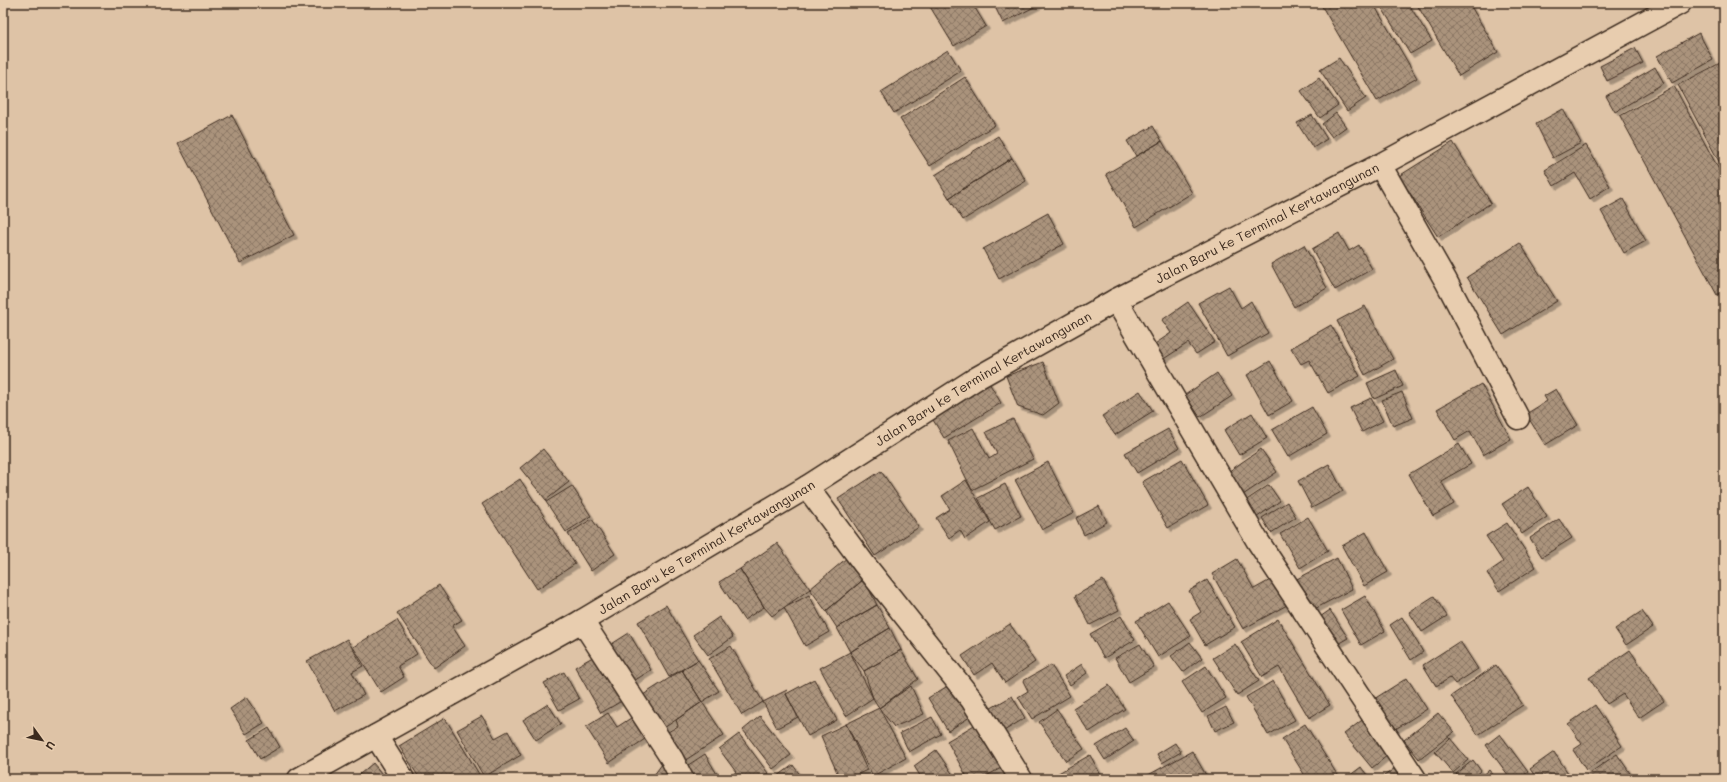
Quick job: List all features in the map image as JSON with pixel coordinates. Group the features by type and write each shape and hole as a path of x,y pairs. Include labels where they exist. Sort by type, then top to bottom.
{"main road":[{"name":"Jalan Baru ke Terminal Kertawangunan","path":"299,779 582,621 807,487 977,378 1116,300 1380,165 1680,3"},
{"path":"1380,165 1446,281 1518,418"},
{"path":"1116,300 1258,540 1415,779"},
{"path":"807,487 864,564 972,700 1021,779"},
{"path":"582,621 672,759 682,779"},
{"path":"376,736 403,779"}],"building":[{"path":"933,3 972,3 986,26 954,46 929,5"},
{"path":"993,3 1042,3 1003,23"},
{"path":"1320,3 1373,3 1417,78 1377,101"},
{"path":"1379,3 1408,3 1432,41 1410,54"},
{"path":"1416,3 1469,3 1498,52 1459,76"},
{"path":"1699,33 1713,60 1672,83 1657,56"},
{"path":"1635,48 1643,63 1607,81 1600,66"},
{"path":"948,50 961,71 894,113 881,92"},
{"path":"1339,58 1366,98 1347,111 1320,70"},
{"path":"1720,63 1724,71 1724,171 1678,85"},
{"path":"1655,67 1664,83 1615,112 1606,96"},
{"path":"965,77 995,125 930,166 900,119"},
{"path":"1319,78 1338,105 1320,118 1301,91"},
{"path":"1674,86 1724,179 1724,291 1717,295 1620,116"},
{"path":"1563,109 1581,143 1553,158 1536,124"},
{"path":"1336,113 1346,127 1332,137 1322,124"},
{"path":"232,115 294,235 240,263 178,144"},
{"path":"1312,115 1327,139 1313,148 1297,123"},
{"path":"1153,126 1162,141 1136,156 1127,141"},
{"path":"998,136 1012,158 949,198 935,175"},
{"path":"1162,141 1192,193 1136,227 1106,174"},
{"path":"1453,142 1491,203 1438,237 1399,176"},
{"path":"1586,145 1610,186 1590,199 1575,173 1554,186 1545,170"},
{"path":"1012,158 1026,181 963,220 949,198"},
{"path":"1623,199 1646,241 1624,253 1601,211"},
{"path":"1048,213 1064,244 999,279 983,249"},
{"path":"1339,233 1349,251 1359,245 1372,269 1335,290 1312,249"},
{"path":"1520,243 1557,301 1503,335 1467,277"},
{"path":"1304,245 1327,288 1294,307 1271,264"},
{"path":"1229,286 1241,308 1251,301 1268,333 1227,356 1198,303"},
{"path":"1188,302 1215,342 1196,354 1188,343 1159,362 1149,348 1171,333 1162,320"},
{"path":"1365,306 1393,359 1365,375 1337,321"},
{"path":"1331,325 1360,376 1328,393 1309,360 1301,364 1291,348"},
{"path":"1270,361 1293,401 1269,415 1247,375"},
{"path":"1043,362 1059,403 1043,415 1018,407 1006,376"},
{"path":"1396,370 1403,386 1374,399 1367,383"},
{"path":"1217,373 1232,396 1200,417 1185,395"},
{"path":"988,381 1001,403 944,438 930,415"},
{"path":"1481,384 1511,439 1483,455 1470,431 1455,440 1437,409"},
{"path":"1556,389 1578,425 1545,445 1526,414 1547,401 1544,396"},
{"path":"1140,391 1153,411 1115,435 1102,416"},
{"path":"1402,392 1413,418 1393,426 1382,400"},
{"path":"1371,398 1383,421 1362,432 1350,408"},
{"path":"1312,407 1327,434 1288,457 1272,430"},
{"path":"1252,413 1267,438 1239,455 1224,430"},
{"path":"1013,419 1033,459 972,490 948,441 973,428 989,459 997,454 986,432"},
{"path":"1168,429 1179,448 1137,473 1125,453"},
{"path":"1459,444 1471,464 1441,481 1454,504 1433,516 1409,474"},
{"path":"543,449 569,482 546,500 520,468"},
{"path":"1261,449 1277,472 1240,497 1225,474"},
{"path":"1182,459 1208,505 1168,528 1142,482"},
{"path":"1048,462 1074,513 1042,530 1015,480"},
{"path":"1329,464 1343,491 1312,508 1298,481"},
{"path":"881,471 919,527 875,556 838,499"},
{"path":"520,479 575,564 537,589 482,504"},
{"path":"966,480 990,522 965,539 960,530 949,538 936,518 950,509 942,496"},
{"path":"1005,484 1021,516 995,530 978,498"},
{"path":"1269,485 1280,501 1253,520 1242,503"},
{"path":"572,486 591,516 566,532 546,502"},
{"path":"1528,487 1547,517 1522,534 1502,504"},
{"path":"1287,502 1296,517 1271,533 1262,518"},
{"path":"1099,506 1107,522 1084,535 1076,518"},
{"path":"1308,517 1328,551 1300,568 1280,534"},
{"path":"592,519 615,554 591,571 568,534"},
{"path":"1559,519 1572,538 1542,557 1530,538"},
{"path":"1507,523 1536,567 1499,591 1487,573 1503,562 1486,536"},
{"path":"1366,532 1388,572 1364,586 1342,546"},
{"path":"777,543 810,589 772,616 764,607 740,569"},
{"path":"848,557 864,579 826,611 810,589"},
{"path":"1337,558 1352,589 1309,612 1293,581"},
{"path":"1237,559 1254,589 1272,579 1287,605 1243,629 1212,574"},
{"path":"740,569 764,607 744,620 719,582"},
{"path":"864,579 877,605 837,628 826,611"},
{"path":"1103,580 1119,610 1090,625 1075,596"},
{"path":"1207,580 1235,627 1205,645 1190,619 1201,612 1189,591"},
{"path":"439,585 462,620 452,626 465,646 434,668 397,613"},
{"path":"809,595 829,632 805,646 784,608"},
{"path":"1365,596 1385,631 1361,645 1341,610"},
{"path":"1434,596 1447,616 1422,632 1409,612"},
{"path":"1168,601 1191,636 1158,657 1136,621"},
{"path":"666,605 698,660 669,677 638,622"},
{"path":"877,605 890,628 850,652 837,628"},
{"path":"1330,610 1348,638 1334,646 1317,619"},
{"path":"1642,611 1653,627 1626,645 1615,629"},
{"path":"1121,616 1135,640 1104,658 1090,634"},
{"path":"719,617 733,637 708,655 693,635"},
{"path":"1402,617 1423,652 1411,660 1390,625"},
{"path":"1278,619 1330,705 1309,718 1279,667 1262,677 1241,642"},
{"path":"397,620 417,654 398,666 404,677 381,692 353,647"},
{"path":"1010,624 1035,662 1005,683 992,663 974,675 962,656"},
{"path":"890,628 901,650 864,671 850,652"},
{"path":"629,633 651,670 629,684 607,647"},
{"path":"347,639 363,666 352,672 364,695 335,711 307,661"},
{"path":"1460,641 1478,669 1455,684 1450,678 1436,686 1423,665"},
{"path":"1190,642 1202,658 1183,672 1171,656"},
{"path":"1140,644 1154,667 1129,682 1115,658"},
{"path":"1235,644 1259,681 1237,695 1213,658"},
{"path":"731,646 763,702 742,715 709,659"},
{"path":"901,650 918,679 879,708 873,698 864,671"},
{"path":"1630,650 1664,701 1639,718 1623,694 1607,704 1589,678"},
{"path":"850,652 873,698 846,716 820,668"},
{"path":"598,654 625,699 601,713 575,667"},
{"path":"698,660 719,691 702,702 682,670"},
{"path":"1082,664 1087,673 1070,685 1064,676"},
{"path":"1051,665 1070,696 1032,719 1018,697 1028,691 1023,681"},
{"path":"1496,665 1523,705 1478,735 1451,696"},
{"path":"1206,666 1226,698 1202,713 1182,682"},
{"path":"682,670 702,702 664,728 643,695"},
{"path":"564,672 579,699 559,710 544,683"},
{"path":"1407,678 1427,709 1394,730 1374,699"},
{"path":"814,679 837,720 808,736 786,694"},
{"path":"1273,681 1295,720 1268,735 1246,697"},
{"path":"954,682 973,715 948,731 928,698"},
{"path":"1109,685 1125,709 1089,732 1073,708"},
{"path":"911,686 924,714 894,727 879,708"},
{"path":"787,690 786,694 798,717 777,728 763,702"},
{"path":"1012,696 1025,718 999,734 986,711"},
{"path":"247,697 264,723 246,734 230,709"},
{"path":"702,702 724,735 681,763 663,735 678,726 676,720"},
{"path":"548,704 561,724 536,740 523,720"},
{"path":"1595,705 1622,746 1586,770 1573,750 1582,744 1568,724"},
{"path":"1226,707 1234,722 1215,731 1208,716"},
{"path":"879,708 906,758 873,776 846,724"},
{"path":"1057,709 1084,749 1066,761 1039,722"},
{"path":"608,713 617,727 634,716 648,737 609,763 586,727"},
{"path":"1438,713 1454,732 1419,759 1404,740"},
{"path":"482,716 495,738 508,731 521,755 484,777 457,730"},
{"path":"760,716 791,755 773,769 743,730"},
{"path":"932,717 941,734 909,752 900,733"},
{"path":"1366,717 1393,751 1372,768 1344,734"},
{"path":"445,718 482,779 420,779 399,746"},
{"path":"846,724 867,770 848,779 840,779 821,736"},
{"path":"976,724 1001,768 981,779 968,779 947,741"},
{"path":"1305,724 1340,779 1307,779 1282,739"},
{"path":"269,728 280,747 260,759 249,740"},
{"path":"1125,728 1134,741 1105,760 1096,746"},
{"path":"739,734 768,773 760,779 726,779 736,772 719,749"},
{"path":"1500,734 1528,772 1519,779 1511,779 1486,745"},
{"path":"1450,738 1468,760 1453,773 1435,752"},
{"path":"1175,743 1181,752 1162,763 1157,754"},
{"path":"936,750 956,779 922,779 914,766"},
{"path":"1192,751 1206,775 1200,779 1141,779"},
{"path":"1554,752 1572,779 1537,779 1530,769"},
{"path":"705,754 720,779 688,779 682,769"},
{"path":"1617,754 1630,773 1622,779 1581,779"},
{"path":"1090,755 1103,779 1048,779"},
{"path":"665,760 676,779 651,779"},
{"path":"1473,760 1481,771 1472,779 1460,779 1456,774"},
{"path":"373,763 386,779 354,779"},
{"path":"793,765 803,779 774,779"},
{"path":"1361,767 1370,779 1345,779"},
{"path":"1395,768 1403,779 1380,779"},
{"path":"1489,770 1496,779 1479,779"}]}
